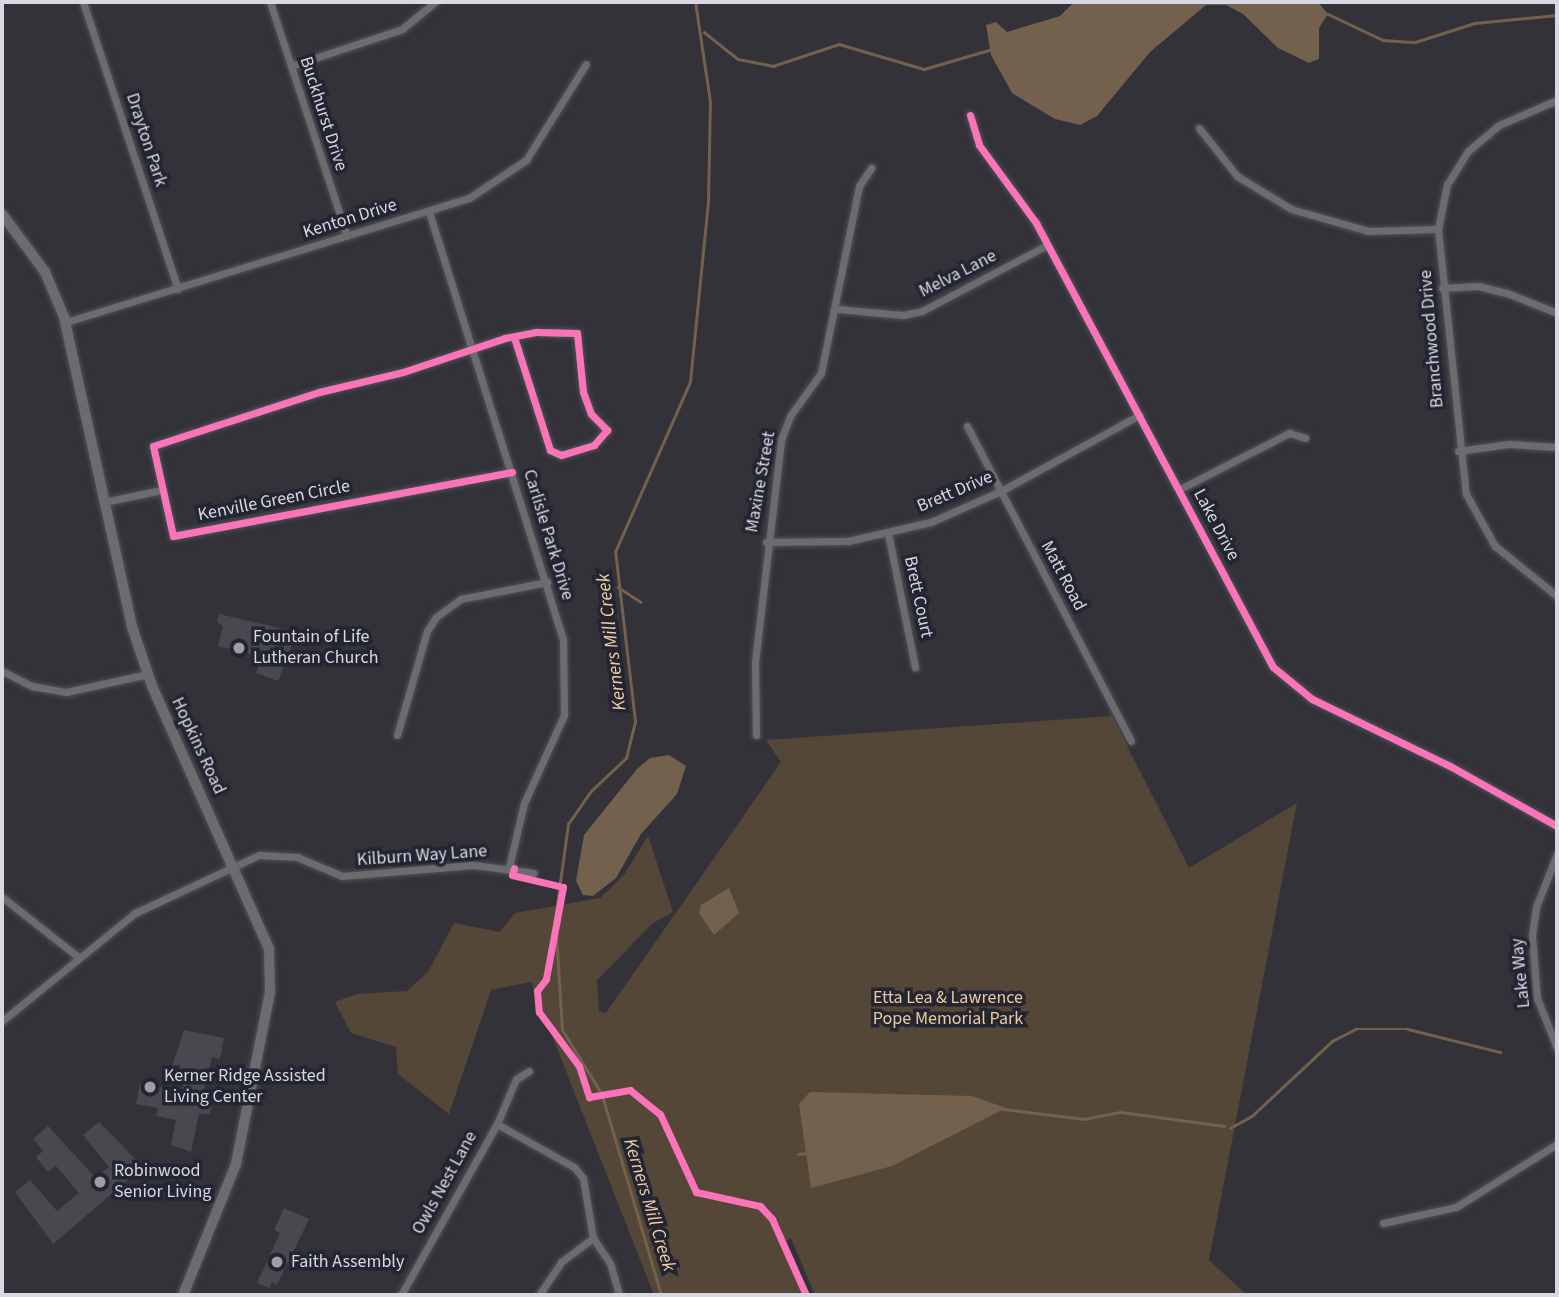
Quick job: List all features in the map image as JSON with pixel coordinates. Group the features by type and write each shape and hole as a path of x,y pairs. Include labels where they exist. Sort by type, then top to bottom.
{"main road":[{"name":"Hopkins Road","path":"2,214 45,272 66,322 104,502 148,674 265,933 271,992 231,1183 183,1295"}],"street":[{"name":"Drayton Park","path":"83,2 178,289"},
{"name":"Buckhurst Drive","path":"270,2 347,236"},
{"path":"291,66 402,29 435,2"},
{"name":"Kenton Drive","path":"66,322 469,198 517,168 538,146 586,64"},
{"name":"Branchwood Drive","path":"1557,100 1499,125 1473,145 1447,184 1438,229 1458,451 1466,494 1486,535 1557,596"},
{"name":"Lake Drive","path":"970,115 979,145 1047,245 1273,667 1289,682 1557,826"},
{"path":"1199,128 1237,176 1307,216 1368,231 1438,229"},
{"name":"Maxine Street","path":"756,736 755,662 766,542 781,440 790,416 821,373 838,309 859,186 871,168"},
{"name":"Carlisle Park Drive","path":"429,212 563,639 567,696 557,736 524,803 509,867"},
{"name":"Melva Lane","path":"838,309 903,315 922,311 1047,245"},
{"path":"1442,288 1478,286 1557,313"},
{"path":"473,349 514,337 577,333 583,392 591,414 607,430 594,445 561,455 550,450 514,337"},
{"name":"Kenville Green Circle","path":"473,349 155,444 173,536 512,472"},
{"name":"Brett Drive","path":"766,542 848,541 888,533 957,513 1139,415"},
{"name":"Matt Road","path":"967,426 1131,741"},
{"path":"1180,489 1289,433 1305,438"},
{"path":"1458,451 1509,444 1557,447"},
{"path":"104,502 162,490"},
{"name":"Brett Court","path":"888,533 915,667"},
{"path":"397,735 427,631 436,617 461,599 547,582"},
{"path":"2,671 32,686 66,692 148,674"},
{"name":"Kilburn Way Lane","path":"2,1021 135,913 234,864 277,853 361,877 474,865 509,867 533,873"},
{"name":"Lake Way","path":"1557,854 1536,907 1532,935 1537,998 1557,1048"},
{"path":"2,897 78,957"},
{"name":"Owls Nest Lane","path":"401,1295 497,1124 516,1079 529,1071"},
{"path":"497,1124 574,1167 583,1178 593,1238 610,1263 619,1295"},
{"path":"1383,1223 1456,1207 1557,1144"},
{"path":"539,1295 561,1262 593,1238"}],"green space":[{"name":"Etta Lea & Lawrence Pope Memorial Park","path":"1112,716 1189,868 1297,803 1209,1260 1247,1295 815,1295 791,1238 782,1243 804,1290 798,1295 654,1295 531,982 491,990 449,1114 398,1074 396,1047 351,1033 335,1002 357,994 407,991 428,972 454,923 500,932 515,913 600,898 624,875 648,836 673,912 653,923 597,980 599,1011 606,1013 781,762 766,740"}],"shaded area":[{"path":"1074,2 1318,2 1328,14 1319,28 1319,59 1309,63 1278,48 1243,14 1226,5 1206,5 1150,52 1097,116 1080,125 1055,119 1012,93 991,55 986,25 996,22 1007,32 1060,16"},
{"path":"669,755 686,766 677,794 641,834 616,878 593,896 583,895 576,881 584,835 637,769 650,758"},
{"path":"729,888 739,913 714,935 699,913 701,905"},
{"path":"810,1092 972,1096 1006,1108 892,1166 811,1188 799,1104"}],"building":[{"name":"Fountain of Life Lutheran Church","path":"219,614 297,632 278,681 256,673 262,657 218,646 223,627 217,621"},
{"name":"Kerner Ridge Assisted Living Center","path":"184,1030 224,1038 220,1059 212,1057 202,1098 212,1103 210,1114 199,1114 191,1152 171,1145 176,1120 156,1116 158,1108 136,1104 140,1083 182,1091 185,1075 170,1072"},
{"name":"Robinwood Senior Living","path":"99,1122 143,1167 53,1244 15,1192 30,1180 57,1211 79,1193 56,1166 48,1172 36,1157 43,1151 33,1139 48,1126 96,1178 109,1167 83,1135"},
{"name":"Faith Assembly","path":"284,1208 309,1219 277,1285 272,1282 269,1288 257,1283 280,1233 274,1230"}],"waterway":[{"name":"Kerners Mill Creek","path":"661,1295 601,1093 562,1030 555,919 568,824 591,791 626,758 635,721 615,552 690,382 708,203 710,102 695,2"},
{"path":"1328,14 1383,40 1415,42 1475,23 1557,15"},
{"path":"704,32 738,59 773,66 839,44 924,69 989,50"},
{"path":"618,587 641,602"},
{"path":"1230,1128 1253,1115 1332,1041 1356,1029 1408,1029 1500,1052"},
{"path":"1003,1109 1084,1119 1121,1112 1224,1126"},
{"path":"798,1154 809,1153"}],"cycle path":[{"path":"970,115 979,145 1036,223 1273,667 1312,699 1450,766 1557,826"},
{"path":"512,472 173,536 153,446 319,392 403,372 505,338 536,332 577,333 583,392 591,414 607,430 594,445 561,455 550,450 514,337"},
{"path":"514,868 512,875 563,887 546,979 537,991 539,1012 579,1066 589,1097 630,1090 660,1114 696,1192 760,1206 772,1219 806,1295"}],"place":[{"name":"Fountain of Life Lutheran Church","path":"239,648"},
{"name":"Kerner Ridge Assisted Living Center","path":"150,1087"},
{"name":"Robinwood Senior Living","path":"100,1182"},
{"name":"Faith Assembly","path":"277,1262"}]}
